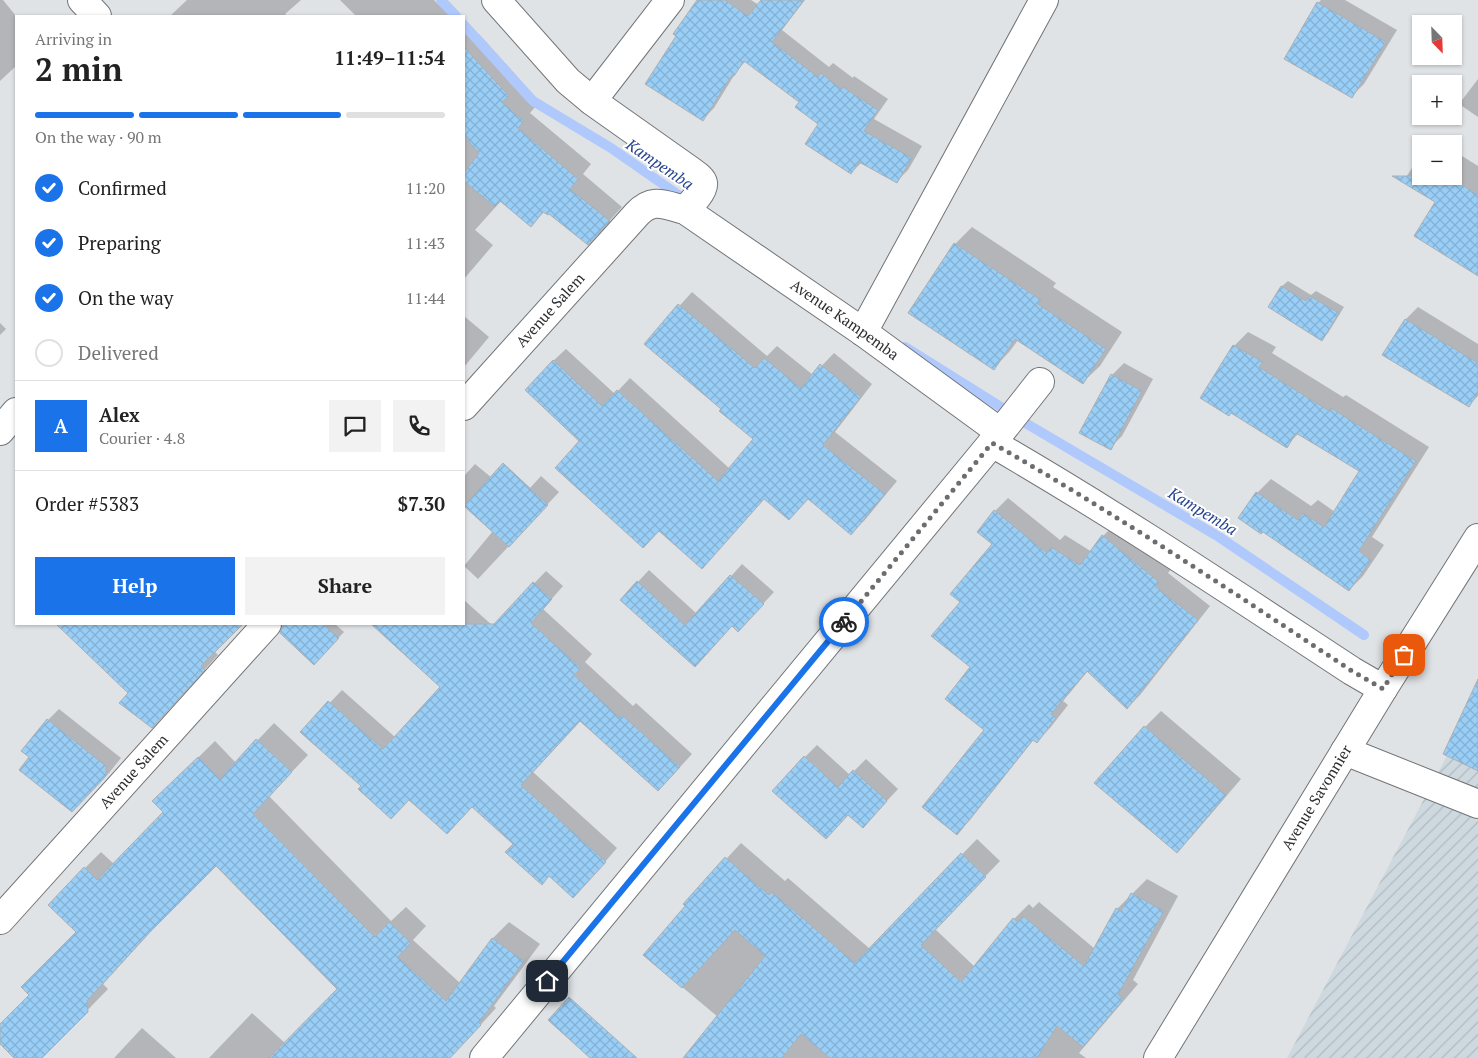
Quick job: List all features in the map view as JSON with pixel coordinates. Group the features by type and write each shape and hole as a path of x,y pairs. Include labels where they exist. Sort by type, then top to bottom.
{"street":[{"path":"82,0 96,15"},
{"name":"Avenue Kampemba","path":"496,0 568,81 592,101 702,180 704,184 693,201"},
{"path":"592,101 670,0"},
{"path":"871,318 1044,0"},
{"name":"Avenue Kampemba","path":"637,214 649,204 693,201 1014,414 1050,476 1197,569 1352,671 1383,689"},
{"name":"Avenue Salem","path":"465,405 637,214"},
{"path":"0,431 15,413"},
{"path":"484,1058 1014,414"},
{"name":"Avenue Savonnier","path":"1158,1058 1383,689 1478,538"},
{"name":"Avenue Salem","path":"0,920 266,625"},
{"path":"1345,751 1478,804"}],"shaded area":[{"path":"1478,697 1478,1058 1287,1058"}],"building":[{"path":"697,0 725,0 748,16 761,0 804,0 772,42 818,77 821,73 841,89 843,87 878,110 864,131 912,158 897,183 859,162 851,174 805,144 818,124 795,107 799,102 744,61 734,76 732,75 703,121 645,84 676,36 673,34"},
{"path":"1317,2 1386,42 1352,98 1284,59"},
{"path":"465,48 509,96 502,102 524,121 518,128 578,179 570,189 610,221 588,245 549,214 543,212 531,227 500,201 495,207 465,182 465,172 479,153 465,137"},
{"path":"1392,176 1412,176 1412,185 1462,185 1478,195 1478,276 1414,236 1435,202"},
{"path":"954,243 1041,300 1038,304 1106,349 1083,384 1015,339 994,370 908,313"},
{"path":"1281,286 1306,301 1310,296 1339,313 1322,341 1268,307"},
{"path":"678,304 755,368 764,358 801,388 820,364 861,397 823,445 885,494 851,535 808,499 789,520 764,499 702,569 659,531 643,548 555,468 579,441 525,390 553,360 602,406 617,390 718,481 753,439 719,411 721,409 644,344"},
{"path":"1405,319 1478,363 1478,393 1469,407 1382,355"},
{"path":"1233,345 1263,362 1259,367 1329,411 1331,408 1416,461 1359,551 1371,560 1349,591 1263,532 1261,534 1238,518 1256,492 1298,520 1303,513 1324,527 1359,471 1296,433 1287,448 1231,413 1229,416 1200,398"},
{"path":"1111,374 1142,391 1111,450 1079,433"},
{"path":"503,463 548,505 509,547 465,505"},
{"path":"994,510 1047,553 1051,547 1080,565 1102,535 1159,582 1156,587 1198,620 1127,709 1087,671 1051,714 1056,718 1037,743 1033,740 957,835 922,807 984,730 945,699 970,667 931,636 960,602 950,594 992,544 977,532"},
{"path":"730,575 764,604 738,632 732,626 695,667 620,600 637,581 685,625"},
{"path":"533,582 552,599 531,623 581,668 574,675 620,718 622,715 680,767 658,791 580,721 521,785 606,862 573,898 549,876 542,885 505,852 513,844 472,807 447,834 409,800 391,819 358,789 361,786 300,732 328,701 383,749 440,687 372,625 494,624"},
{"path":"57,625 242,625 201,666 205,670 152,728 119,703 128,693"},
{"path":"282,625 324,625 339,638 314,665 280,633"},
{"path":"1478,679 1478,771 1443,754"},
{"path":"47,719 106,766 106,776 72,812 19,770 29,757 21,751"},
{"path":"1144,726 1226,795 1177,853 1094,783"},
{"path":"256,739 292,772 253,814 375,937 389,922 411,943 398,957 446,1001 492,938 524,961 479,1023 481,1025 450,1058 269,1058 337,989 216,866 151,931 87,1001 88,1012 42,1058 14,1058 0,1044 0,1024 29,995 21,987 76,932 48,905 84,867 97,880 163,812 152,801 198,757 220,779"},
{"path":"804,756 838,787 853,770 887,801 863,828 848,815 826,839 772,791"},
{"path":"961,853 986,877 921,945 961,982 1013,918 1018,922 1023,916 1084,966 1116,908 1121,911 1131,893 1164,911 1118,995 1124,999 1083,1047 1057,1026 1037,1058 830,1058 801,1034 782,1058 683,1058 765,956 735,930 682,988 643,955 685,906 683,904 725,857 769,895 772,892 855,963"},
{"path":"569,997 637,1058 590,1058 548,1020"}],"waterway":[{"name":"Kampemba","path":"441,0 455,15"},
{"name":"Kampemba","path":"465,26 533,101 611,148 687,201"},
{"name":"Kampemba","path":"905,347 1004,409"},
{"name":"Kampemba","path":"1022,421 1219,537 1364,635"}],"way so far":[{"path":"844,622 992,443 1124,522 1352,671 1383,689 1404,655"}],"route":[{"path":"547,981 844,622"}]}
